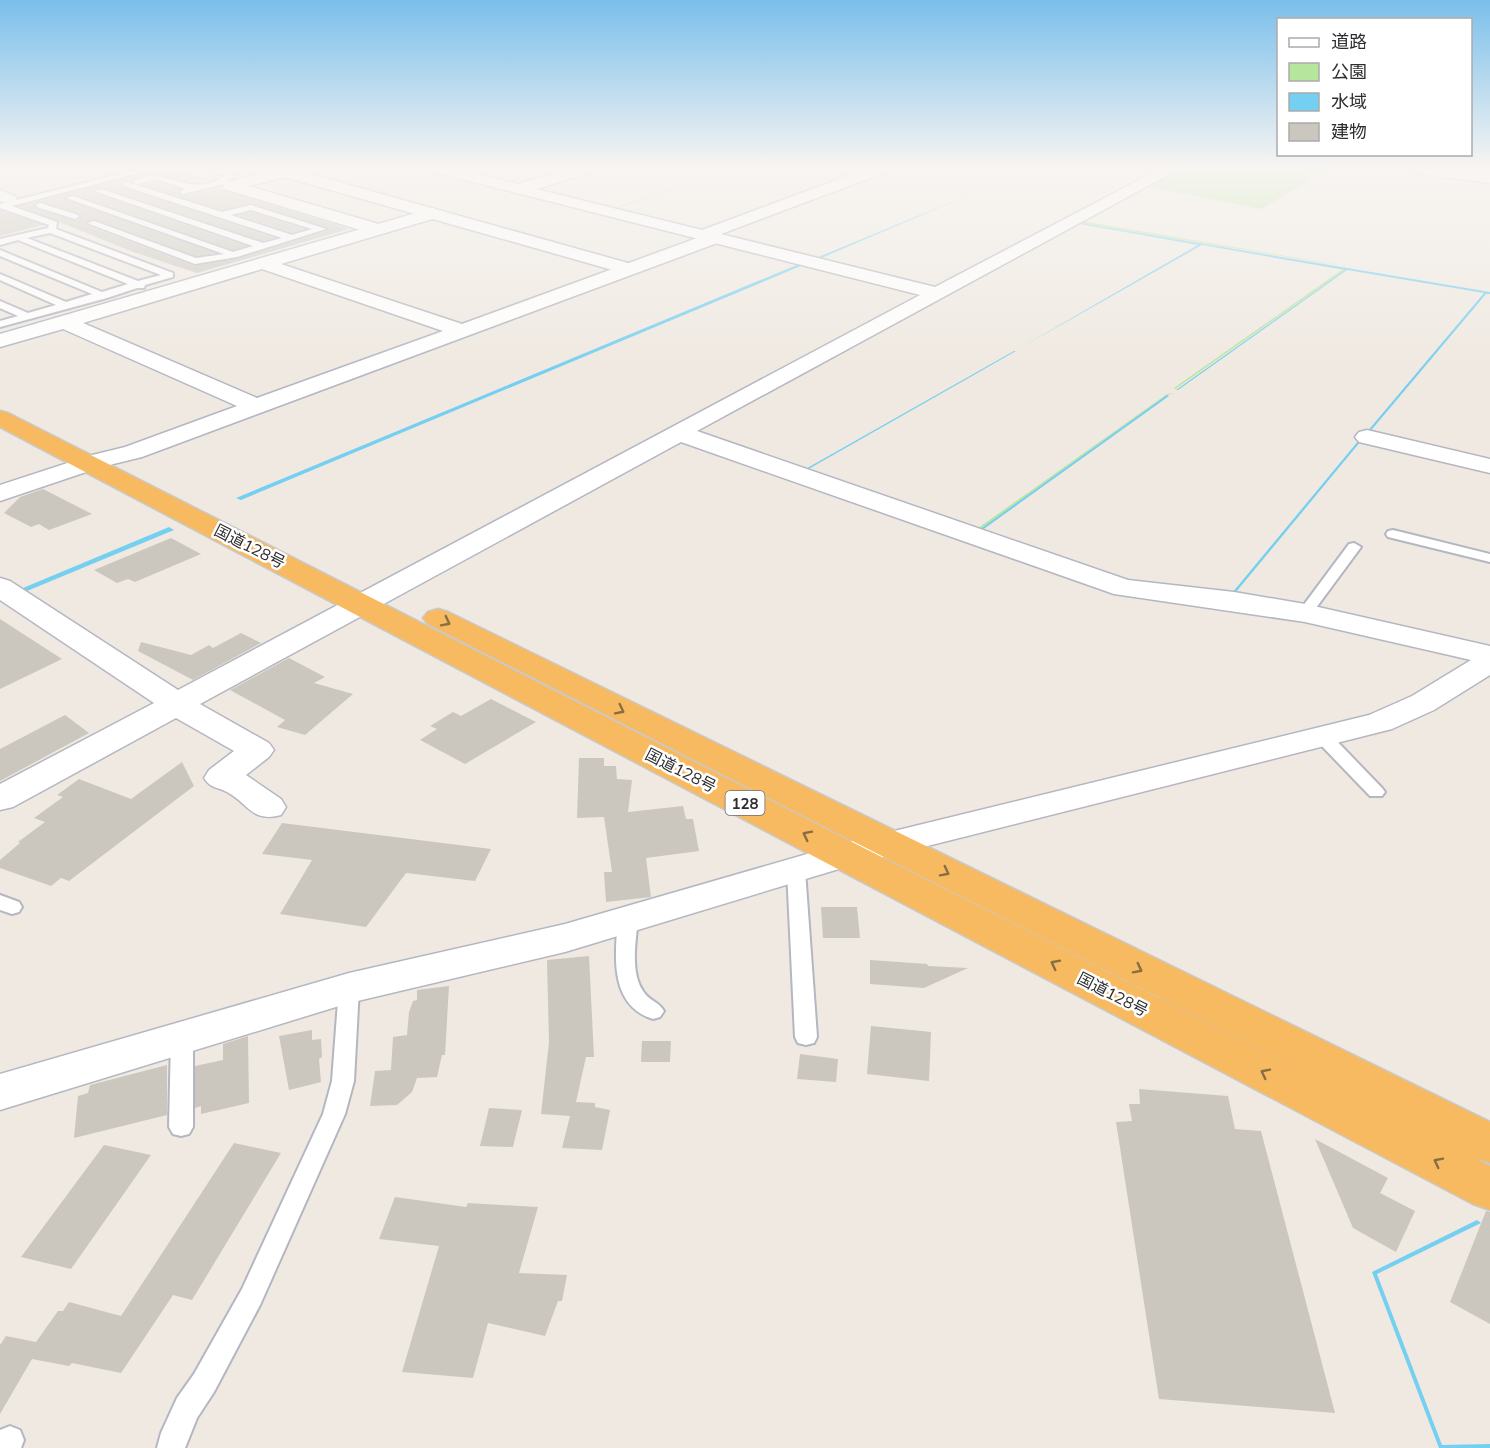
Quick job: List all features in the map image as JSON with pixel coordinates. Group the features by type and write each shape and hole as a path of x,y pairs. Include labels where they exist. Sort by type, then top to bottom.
{"highway":[{"name":"国道128号","path":"0,398 104,459 373,598 845,855 1490,1189"},
{"name":"国道128号","path":"0,418 104,459"},
{"name":"国道128号","path":"373,598 889,844 1490,1144"}],"street":[{"path":"0,341 65,313 124,304 262,255 346,237"},
{"path":"516,237 629,269"},
{"path":"0,493 258,407 629,269 708,237 939,294"},
{"path":"0,799 1046,237"},
{"path":"262,255 463,330"},
{"path":"65,313 258,407"},
{"path":"679,433 1124,588 1234,601 1305,613 1490,655"},
{"path":"1367,437 1490,466"},
{"path":"2,590 179,703 186,710 257,750 221,778 240,785 268,807"},
{"path":"0,1092 349,988 500,954 845,855 1324,738 1380,722 1423,703 1490,662"}],"lane":[{"path":"0,242 25,237"},
{"path":"0,324 27,316 65,313 101,295 170,275 68,237"},
{"path":"128,237 195,261 234,255 262,255 297,237"},
{"path":"181,237 234,255"},
{"path":"215,237 262,255"},
{"path":"288,237 292,238"},
{"path":"19,238 160,293"},
{"path":"0,267 88,244"},
{"path":"0,253 124,304"},
{"path":"0,277 65,313"},
{"path":"0,304 27,316"},
{"path":"1393,534 1490,558"},
{"path":"1305,613 1354,547"},
{"path":"1324,738 1376,792"},
{"path":"796,870 806,1037"},
{"path":"628,919 626,958 628,984 639,1004 653,1011"},
{"path":"171,1448 175,1433 187,1408 204,1383 251,1297 334,1113 343,1081 349,988"},
{"path":"181,1127 182,1038"}],"green space":[{"path":"1164,237 1173,237 1337,265"},
{"path":"1343,269 1345,270 1174,388"},
{"path":"1174,393 1167,395 976,532 1111,580 975,533 974,531 1167,394"},
{"path":"1111,580 1247,596 1226,595"}],"water":[{"path":"728,237 816,258 872,237 819,259"},
{"path":"1055,237 1056,237 904,317"},
{"path":"1151,237 1490,292 1490,294 1486,294 1368,434 1366,433 1484,293 1347,270 1176,390 1345,270 1202,245 1020,348 1198,245"},
{"path":"804,262 808,263 241,500 236,498"},
{"path":"1016,351 805,471 957,526 692,433 759,398 695,433 802,471"},
{"path":"1167,395 1169,396 981,531 1112,579 1232,593 1359,440 1361,441 1236,592 1300,605 1111,580 976,532"},
{"path":"169,527 174,530 27,591 23,588"},
{"path":"1477,1220 1481,1223 1377,1274 1442,1445 1490,1444 1490,1448 1439,1448 1372,1272"}],"building":[{"path":"95,237 116,237 194,266 238,259 309,237 323,237 197,273"},
{"path":"143,237 169,237 215,253 196,256"},
{"path":"195,237 219,237 246,246 233,250"},
{"path":"250,237 274,238 263,241"},
{"path":"43,489 92,514 49,530 39,524 31,527 4,513 20,497"},
{"path":"171,538 201,554 135,582 128,579 117,583 94,570"},
{"path":"0,619 62,659 0,689"},
{"path":"241,633 261,643 193,680 138,651 141,642 191,655 209,645 213,648"},
{"path":"289,658 325,677 314,683 353,694 305,735 277,727 285,720 230,690"},
{"path":"491,699 536,722 465,764 420,740 437,729 430,726 453,712 461,716"},
{"path":"65,715 89,733 0,781 0,749"},
{"path":"579,758 604,758 604,766 616,766 617,779 632,780 628,812 683,806 686,819 693,819 699,851 646,858 651,897 606,902 604,872 612,872 604,817 577,818"},
{"path":"182,762 194,786 69,881 61,878 51,886 0,868 0,860 20,843 18,842 45,822 34,818 63,797 57,795 79,779 131,799"},
{"path":"282,823 491,849 475,881 406,873 366,927 280,914 312,860 262,854"},
{"path":"821,907 857,907 860,938 823,938"},
{"path":"589,956 594,1057 586,1057 576,1102 595,1103 595,1107 610,1110 602,1150 562,1148 570,1116 541,1114 549,1042 547,960"},
{"path":"870,960 968,968 924,988 870,984"},
{"path":"449,986 445,1055 442,1055 437,1077 417,1078 412,1092 397,1105 370,1106 375,1071 391,1070 393,1037 407,1035 409,1012 413,1001 417,1000 417,990"},
{"path":"871,1026 931,1032 929,1081 867,1074"},
{"path":"312,1030 312,1040 321,1039 322,1057 319,1059 321,1082 289,1090 279,1036"},
{"path":"248,1036 249,1103 201,1114 201,1106 195,1108 195,1066 223,1060 223,1044"},
{"path":"642,1041 671,1041 670,1062 641,1062"},
{"path":"800,1054 838,1059 836,1082 797,1079"},
{"path":"167,1065 167,1115 74,1138 78,1096 88,1093 90,1085"},
{"path":"1139,1089 1228,1096 1235,1129 1261,1131 1335,1413 1159,1399 1116,1122 1132,1121 1129,1104 1140,1104"},
{"path":"489,1108 522,1110 513,1147 480,1146"},
{"path":"1315,1139 1388,1178 1380,1193 1415,1211 1396,1252 1353,1228"},
{"path":"234,1143 281,1153 192,1300 173,1295 121,1373 72,1363 69,1366 32,1359 0,1414 0,1345 6,1336 36,1342 58,1311 63,1311 69,1302 121,1316"},
{"path":"104,1145 151,1155 71,1269 21,1257"},
{"path":"395,1197 466,1207 468,1203 538,1207 519,1273 567,1275 562,1301 558,1301 545,1336 488,1323 473,1378 402,1372 439,1246 379,1239"},
{"path":"1486,1211 1490,1212 1490,1324 1450,1302"}]}
